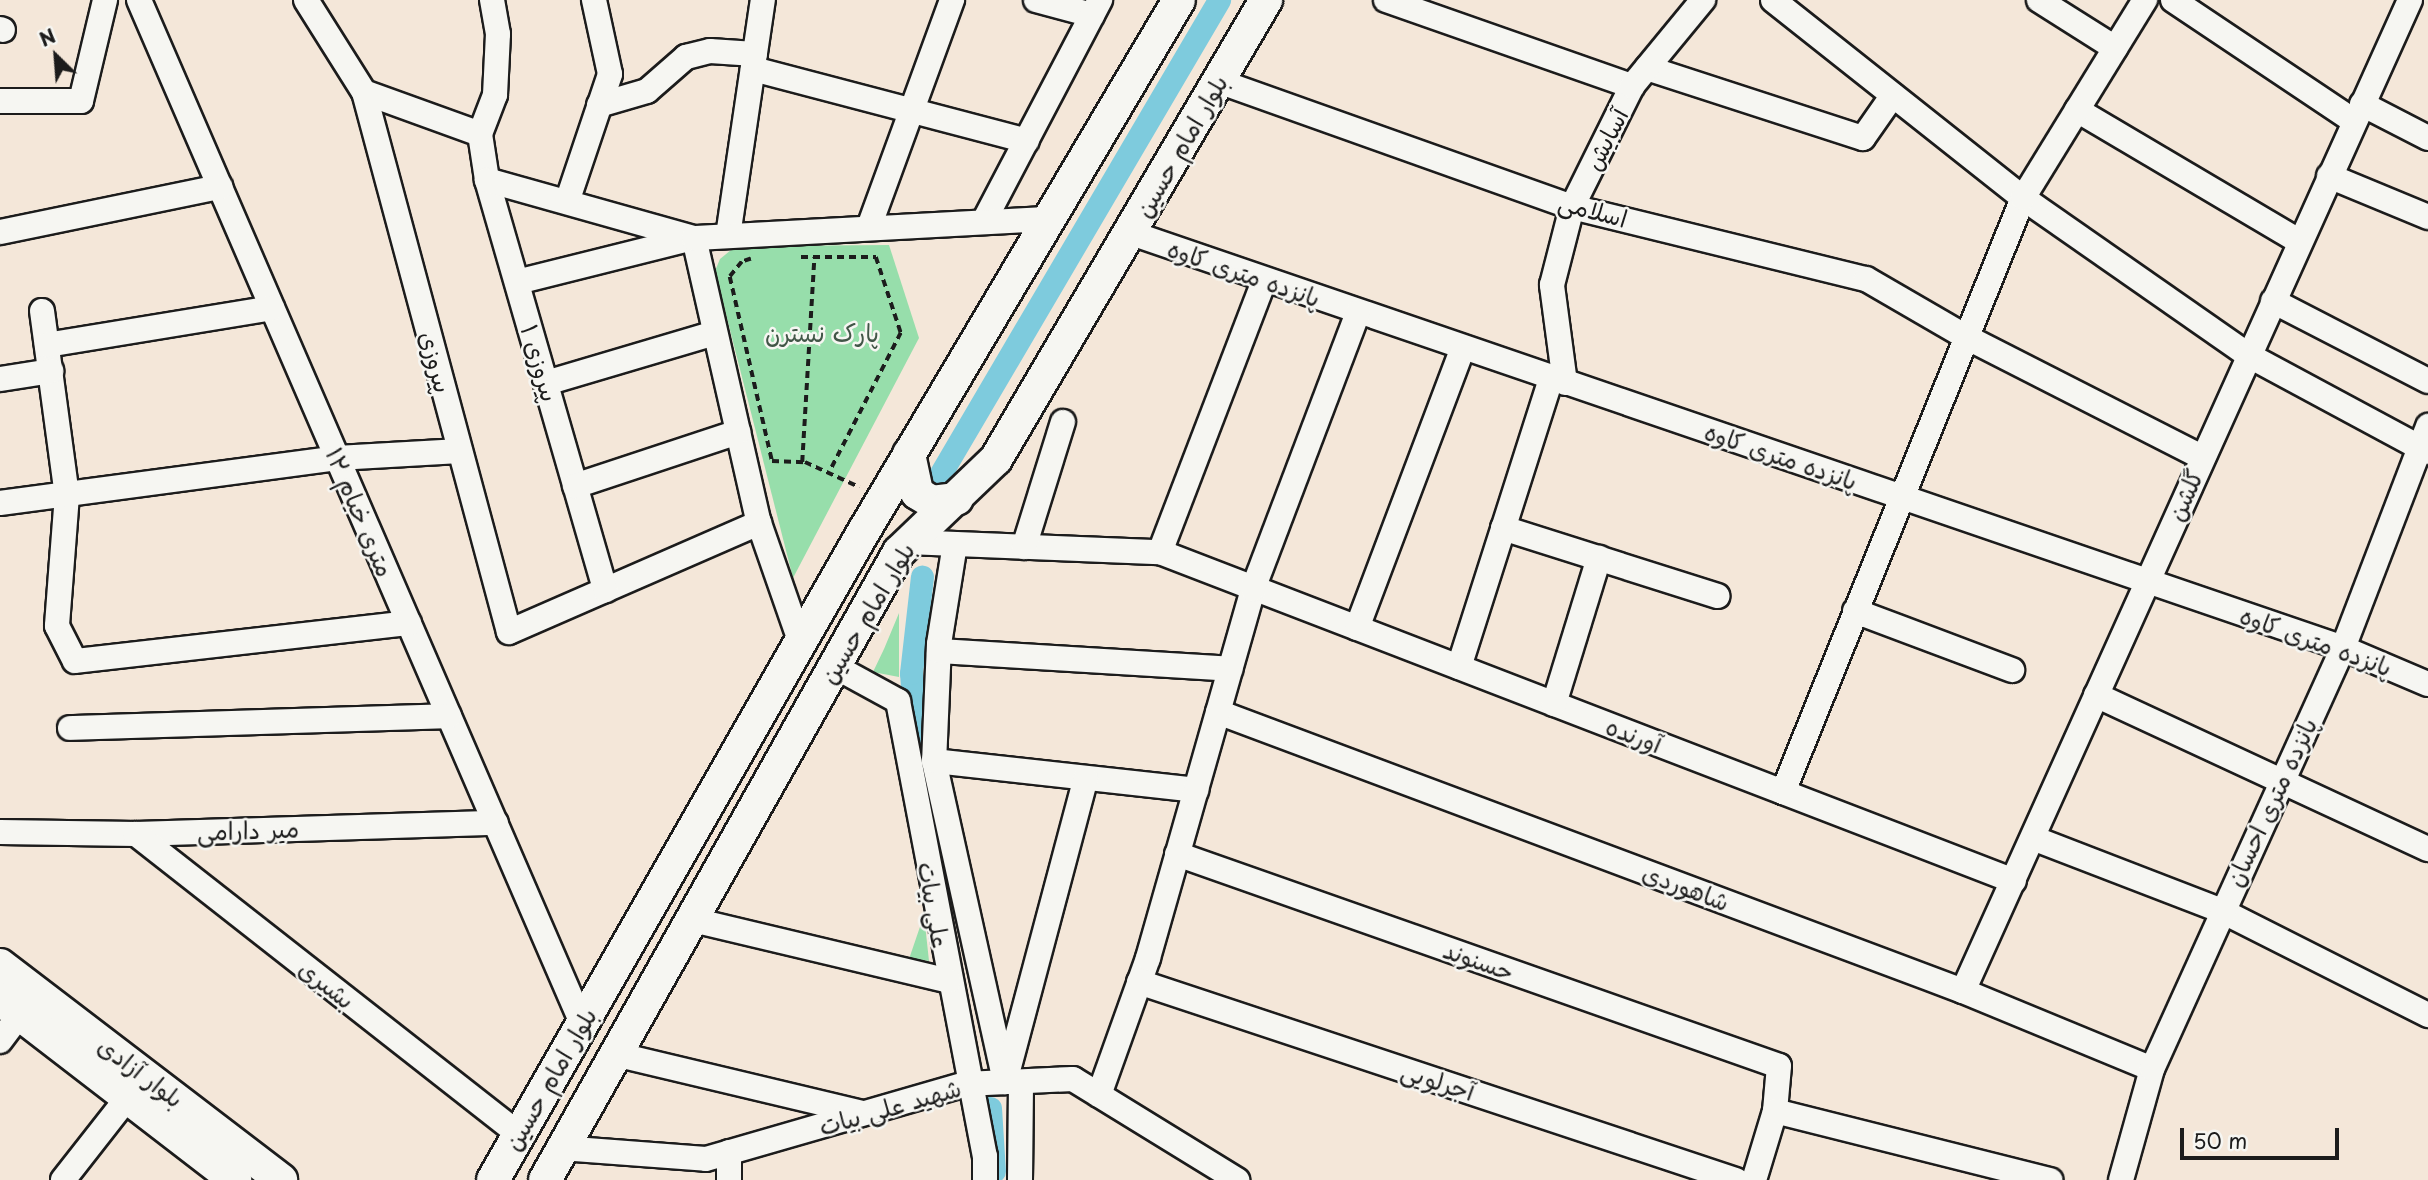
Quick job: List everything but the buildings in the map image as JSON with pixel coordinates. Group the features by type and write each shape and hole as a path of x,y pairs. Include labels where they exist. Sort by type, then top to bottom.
{"main road":[{"name":"بلوار امام حسین","path":"493,1180 800,641 1047,219 1179,0"},
{"name":"بلوار امام حسین","path":"545,1180 689,919 907,542 957,499 996,459 1266,0"},
{"path":"909,454 917,493 932,502 957,499"},
{"path":"874,514 878,519 895,517 907,542"},
{"name":"بلوار آزادی","path":"0,965 281,1180"},
{"name":"بلوار آزادی","path":"10,1007 235,1180"}],"street":[{"path":"0,101 81,101 105,0"},
{"name":"۱۲ متری خیام","path":"139,0 582,1023"},
{"name":"پیروزی","path":"306,0 364,92 509,632 605,590"},
{"path":"364,92 480,134 495,95 498,34 492,0"},
{"path":"567,202 610,74 594,0"},
{"path":"728,236 763,0"},
{"path":"869,227 953,0"},
{"path":"984,221 1096,7 1036,0"},
{"path":"1386,0 1640,77 1863,138 1893,95"},
{"name":"آسایش","path":"1558,380 1552,285 1572,206 1640,77 1703,0"},
{"path":"1773,0 2023,198 2248,355 2425,441"},
{"path":"2039,0 2115,48"},
{"path":"1783,792 1900,496 2023,198 2145,0"},
{"path":"2172,0 2358,113 2428,138"},
{"name":"گلشن","path":"1963,991 2146,580 2410,0"},
{"path":"599,105 647,90 687,57 710,51 912,111 1027,141"},
{"name":"اسلامی","path":"1218,81 1572,206 1866,279 1966,337 2202,457"},
{"path":"2077,110 2300,242"},
{"name":"پیروزی ۱","path":"480,134 487,180 605,590"},
{"path":"2329,176 2428,217"},
{"path":"487,180 694,239"},
{"path":"0,232 220,187"},
{"path":"517,282 694,239 1047,219"},
{"name":"پانزده متری کاوه","path":"1131,233 2343,648 2428,684"},
{"path":"694,239 759,523 800,641"},
{"path":"1160,552 1265,281"},
{"path":"2273,301 2428,381"},
{"path":"47,345 272,308"},
{"path":"42,312 67,495 57,626 75,661 409,623"},
{"path":"1099,1096 1139,982 1253,589 1358,312"},
{"path":"546,383 715,333"},
{"path":"1357,628 1463,348"},
{"path":"0,379 51,371"},
{"path":"1459,667 1503,528 1558,380"},
{"path":"1024,547 1063,422"},
{"path":"575,486 738,432"},
{"name":"پانزده متری احسان","path":"2121,1180 2152,1069 2343,648 2425,441"},
{"path":"0,503 337,458 460,451"},
{"path":"605,590 759,523"},
{"path":"1503,528 1717,596"},
{"name":"آورنده","path":"907,542 1160,552 2014,881"},
{"name":"علی بیات","path":"954,544 939,651 934,761 1013,1082"},
{"path":"1554,704 1599,558"},
{"path":"1854,611 2012,670"},
{"path":"939,651 1230,669"},
{"name":"علی بیات","path":"834,666 898,701 949,981 971,1084 985,1180"},
{"path":"2096,695 2428,849"},
{"name":"شاهوردی","path":"1218,712 1963,991 2152,1069"},
{"path":"70,728 449,716"},
{"path":"934,761 1196,790"},
{"path":"1020,1180 1013,1082 1086,778"},
{"name":"میر دارامی","path":"0,832 136,834 496,823"},
{"name":"بشیری","path":"136,834 518,1134"},
{"path":"2033,838 2222,911 2428,1015"},
{"name":"حسنوند","path":"1177,854 1779,1066 1775,1111"},
{"path":"689,919 949,981"},
{"name":"آجرلویی","path":"1139,982 1736,1180"},
{"path":"0,1041 10,1007"},
{"path":"615,1054 864,1113"},
{"name":"شهید علی بیات","path":"561,1148 706,1160 971,1084 1073,1079 1237,1180"},
{"path":"63,1180 128,1097"},
{"path":"1754,1180 1775,1111 2050,1180"},
{"path":"729,1153 729,1180"}],"path":[{"path":"802,462 815,231"},
{"path":"791,257 876,257 901,333 830,471"},
{"path":"765,258 742,262 730,277 772,461 802,462 830,471 874,514"}],"green space":[{"name":"پارک نسترن","path":"889,245 919,338 793,578 715,271 720,259 731,250 757,246"},
{"path":"899,613 899,677 873,672 884,649"},
{"path":"924,915 929,961 909,959"}],"waterway":[{"path":"941,473 1219,0"},
{"path":"917,758 911,673 922,577"},
{"path":"990,1108 994,1171"}]}
